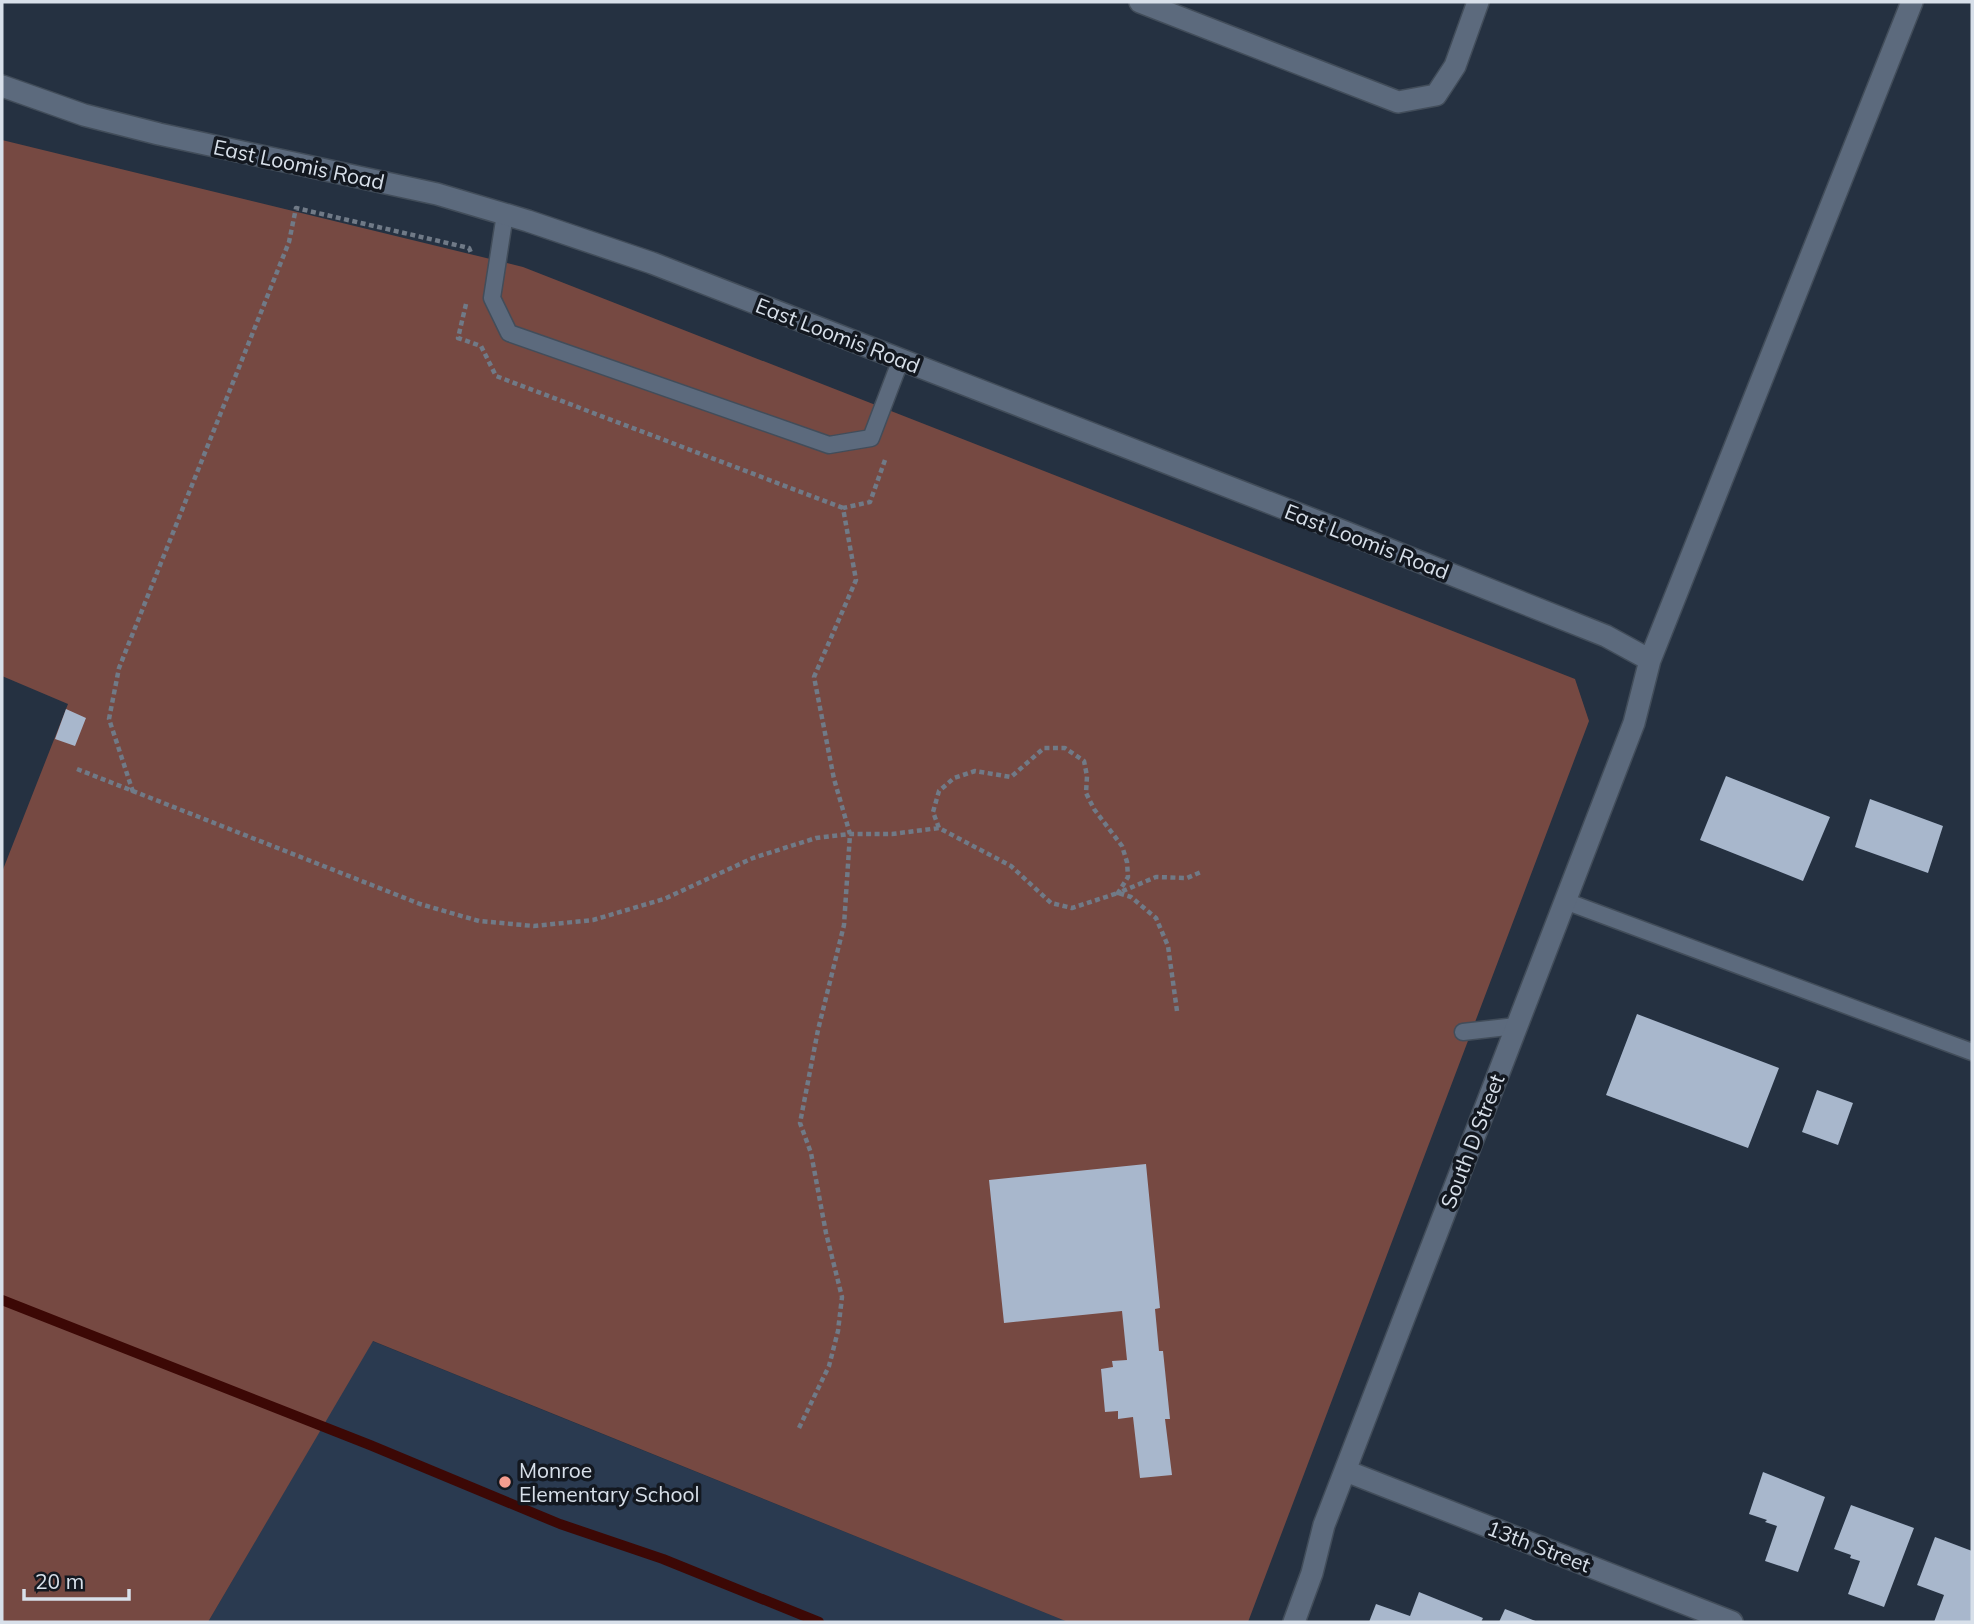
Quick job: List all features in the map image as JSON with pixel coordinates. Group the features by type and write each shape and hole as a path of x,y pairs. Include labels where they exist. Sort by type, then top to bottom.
{"street":[{"path":"1140,2 1398,102 1436,94 1455,66 1478,2"},
{"name":"South D Street","path":"1294,1622 1324,1525 1634,723 1650,660 1912,2"},
{"name":"East Loomis Road","path":"2,86 84,115 134,128 437,194 652,263 1594,631 1650,660"},
{"name":"13th Street","path":"1346,1471 1732,1622"}],"lane":[{"path":"505,214 492,298 509,333 829,445 871,438 901,359"},
{"path":"1565,901 1972,1052"},
{"path":"1463,1032 1516,1026"}],"path":[{"path":"134,792 109,719 119,668 289,242 296,208 469,248 475,265"},
{"path":"467,301 458,338 481,346 496,376 843,508 870,502 887,455"},
{"path":"799,1429 829,1366 838,1331 842,1297 826,1233 811,1153 800,1123 818,1030 844,925 850,834 834,779 814,677 856,580 843,508"},
{"path":"939,828 933,812 939,792 954,779 975,771 1011,776 1044,748 1065,748 1084,761 1086,793 1094,809 1122,846 1128,877 1118,893"},
{"path":"77,769 419,904 479,922 534,926 593,920 664,900 753,858 816,838 850,834 892,834 939,828 1011,866 1051,903 1072,908 1156,877 1187,878 1201,873"},
{"path":"1118,893 1132,897 1156,918 1168,946 1177,1011"}],"shaded area":[{"path":"2,140 523,267 1575,679 1589,721 1248,1622 1068,1622 373,1341 208,1622 2,1622 2,872 68,704 2,676"},
{"name":"Monroe Elementary School","path":"372,1341 1068,1622 208,1622"}],"building":[{"path":"66,709 86,718 75,746 55,739"},
{"path":"1726,776 1830,817 1803,881 1700,840"},
{"path":"1870,799 1943,826 1928,873 1855,847"},
{"path":"1637,1014 1779,1068 1748,1148 1606,1095"},
{"path":"1817,1090 1853,1103 1838,1145 1802,1132"},
{"path":"1146,1164 1160,1308 1155,1309 1159,1351 1163,1351 1170,1419 1165,1419 1172,1475 1140,1478 1133,1417 1118,1419 1118,1411 1105,1412 1101,1369 1113,1367 1112,1361 1127,1360 1122,1311 1004,1323 989,1180"},
{"path":"1763,1472 1825,1497 1798,1572 1765,1561 1777,1526 1749,1514"},
{"path":"1851,1505 1914,1528 1884,1607 1848,1594 1860,1561 1834,1549"},
{"path":"1935,1537 1972,1551 1972,1622 1934,1622 1944,1595 1917,1585"},
{"path":"1419,1592 1483,1618 1481,1622 1369,1622 1376,1604 1410,1616"},
{"path":"1505,1609 1538,1622 1499,1622"}],"waterway":[{"path":"2,1300 370,1445 560,1524 663,1559 819,1622"}],"place":[{"name":"Monroe Elementary School","path":"505,1482"}]}
